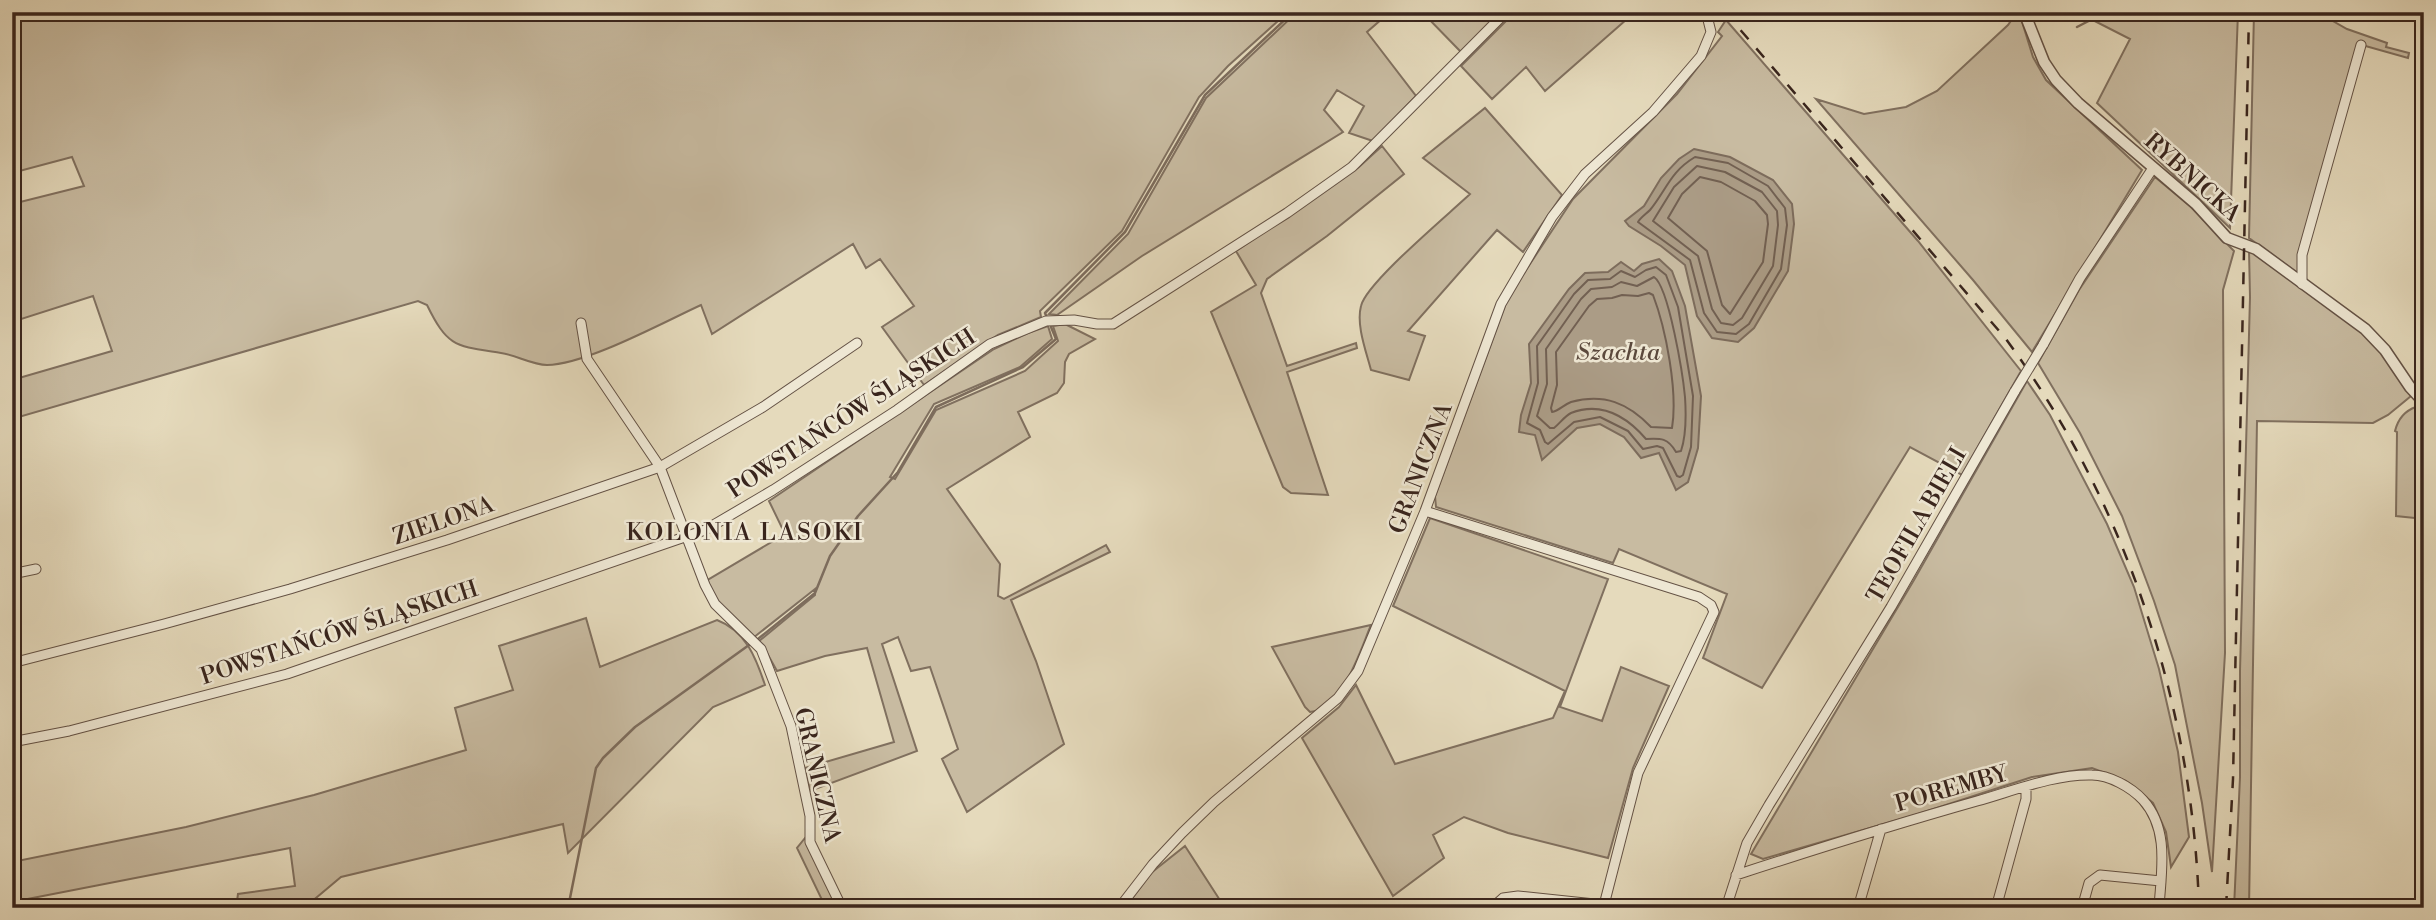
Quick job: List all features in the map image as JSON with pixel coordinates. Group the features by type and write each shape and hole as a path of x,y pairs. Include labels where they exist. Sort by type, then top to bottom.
{"street":[{"name":"POWSTAŃCÓW ŚLĄSKICH","path":"12,742 69,731 286,674 705,530 773,490 897,410 990,344 1046,321 1074,320 1113,324 1287,213 1352,167 1506,12"},
{"name":"GRANICZNA","path":"1119,908 1153,864 1182,833 1214,802 1338,698 1349,685 1425,511 1502,303 1521,267 1552,217 1585,174 1653,112 1701,56 1711,32 1706,12"},
{"name":"RYBNICKA","path":"2024,12 2044,62 2056,80 2078,103 2196,204 2227,237 2256,248 2369,332 2424,402"},
{"path":"2302,284 2302,255 2361,45"},
{"name":"TEOFILA BIELI","path":"1726,908 1742,857 1769,805 1891,607 2080,278 2153,168"},
{"name":"GRANICZNA","path":"582,323 587,359 660,467 715,604 761,649 791,726 810,816 810,842 842,908"},
{"name":"ZIELONA","path":"12,663 290,589 447,540 660,467 762,407 857,343"},
{"path":"1425,511 1699,597 1711,605 1714,612 1638,772 1604,905"},
{"path":"12,574 36,569"},
{"path":"2026,787 2069,777 2093,775 2112,779 2133,791 2148,806 2158,828 2163,855 2159,908"},
{"name":"POREMBY","path":"1736,874 1861,834 2026,787 2026,799 1996,908"},
{"path":"1858,908 1881,829"},
{"path":"1861,834 1876,848"},
{"path":"1742,857 1768,864"},
{"path":"2082,908 2089,883 2100,875 2161,881"},
{"path":"1492,908 1503,898 1518,896 1604,905 1716,908"}],"shaded area":[{"path":"12,12 1288,12 1228,66 1199,97 1122,231 1040,311 1041,317 998,335 924,385 882,327 914,306 880,259 866,268 853,244 712,334 701,305 582,358 541,365 507,354 473,349 455,342 441,330 427,305 418,301 12,419 12,380 112,351 93,296 12,322 12,204 84,186 72,157 12,173"},
{"path":"1297,12 1390,12 1367,32 1416,96 1373,141 1349,133 1364,106 1337,90 1324,110 1343,132 1142,256 1057,315 1049,314 1128,234 1206,98"},
{"path":"1422,12 1503,12 1461,52"},
{"path":"1515,12 1635,12 1545,91 1526,67 1492,99 1461,66"},
{"path":"2017,12 2033,57 2046,80 2142,170 2032,352 1816,99 1864,114 1906,107 1937,91 2008,25"},
{"path":"2077,12 2238,12 2230,228 2097,103 2130,39"},
{"path":"2254,12 2317,12 2347,29 2387,43 2386,47 2409,53 2408,58 2362,45 2300,275 2249,238"},
{"path":"1726,20 1918,241 2021,371 1962,475 1910,447 1762,688 1703,658 1727,594 1619,549 1613,563 1436,507 1435,496 1508,297 1573,199 1677,94 1722,36 1718,32"},
{"path":"1485,108 1562,195 1523,252 1497,230 1408,331 1425,336 1409,380 1371,370 1360,321 1361,306 1366,295 1392,266 1470,194 1423,158"},
{"path":"1382,146 1404,174 1327,236 1267,279 1261,293 1287,366 1356,343 1357,348 1287,372 1328,495 1291,493 1283,487 1211,312 1256,285 1236,251 1359,167"},
{"path":"2155,177 2191,207 2234,251 2223,290 2225,653 2212,872 2202,803 2175,665 2154,601 2122,516 2080,433 2038,363 2079,290"},
{"path":"2249,250 2368,337 2384,355 2411,396 2388,415 2373,423 2257,421 2249,908 2234,908 2240,777"},
{"path":"1065,324 1095,339 1069,354 1065,362 1064,383 1057,393 1018,412 1030,437 947,489 1000,564 998,596 1004,599 1106,545 1110,552 1011,600 1036,661 1064,744 967,812 942,759 958,749 930,667 911,671 898,637 882,644 917,751 810,791 805,768 894,742 867,648 825,656 777,671 758,642 815,595 815,589 753,638 717,602 706,581 785,534 769,501 994,349 1048,326 1052,339 1020,367 934,404 890,477 895,479 936,410 1025,371 1058,341 1053,326"},
{"path":"2027,381 2050,415 2107,524 2134,587 2159,669 2178,752 2189,837 2171,867 2166,832 2153,803 2126,781 2092,768 2032,777 1915,815 1763,859 1751,854 1914,580"},
{"path":"2416,407 2424,408 2424,519 2396,516 2395,431 2402,416"},
{"path":"1430,518 1608,579 1560,707 1602,721 1621,667 1669,686 1633,768 1608,858 1508,833 1464,817 1433,835 1444,858 1393,896 1302,738 1339,707 1356,685 1395,764 1553,718 1565,691 1393,606"},
{"path":"586,618 600,667 717,620 743,638 754,655 765,685 713,707 568,853 563,824 341,877 304,908 236,908 238,894 295,886 290,848 12,902 12,862 186,827 314,795 466,750 455,708 513,690 499,646"},
{"path":"1371,625 1356,663 1341,690 1322,708 1310,712 1272,647"},
{"path":"805,838 839,908 821,908 825,906 797,848"},
{"path":"1185,846 1225,908 1125,908 1151,873"}],"water":[{"path":"1694,149 1730,157 1773,180 1792,204 1794,224 1788,271 1754,328 1738,342 1712,338 1697,316 1685,265 1625,221 1644,206 1661,178 1679,159"},
{"name":"Szachta","path":"1659,259 1672,271 1685,306 1701,396 1698,448 1688,482 1676,490 1659,453 1641,458 1624,437 1600,424 1577,428 1542,460 1535,435 1519,432 1521,415 1531,383 1529,344 1569,289 1585,273 1608,272 1621,262 1634,271 1642,264"}],"waterway":[{"path":"1047,318 1045,313 1125,232 1205,95 1293,12"},
{"path":"2077,27 2106,12"},
{"path":"758,639 815,593 830,556 858,516 898,472 936,407 1023,367 1056,339 1051,327"},
{"path":"568,908 596,768 635,727 749,645"}],"railway":[{"path":"1725,12 2006,339 2048,402 2086,468 2118,537 2145,609 2167,682 2183,757 2194,832 2199,908"},
{"path":"2226,908 2233,779 2249,12"}],"district":[{"name":"KOLONIA LASOKI","path":"745,532"}]}
